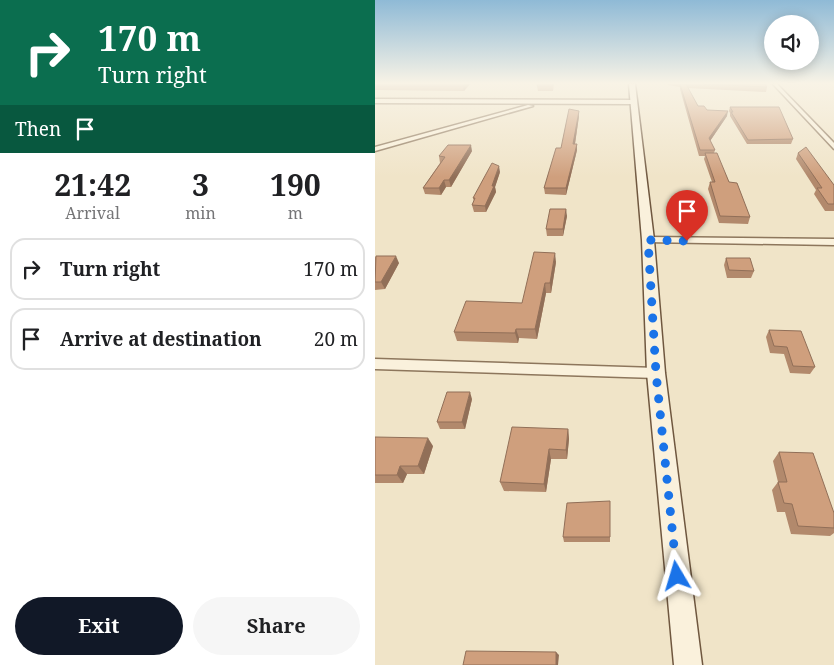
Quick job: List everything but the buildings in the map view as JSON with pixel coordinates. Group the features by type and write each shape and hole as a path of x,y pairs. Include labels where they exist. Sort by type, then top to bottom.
{"street":[{"path":"375,149 496,115"},
{"path":"634,115 648,240 656,373 675,558 689,665"},
{"path":"804,115 834,147"},
{"path":"648,240 834,242"},
{"path":"375,364 656,373"}],"route":[{"path":"677,576 656,373 648,240 687,241"}]}
